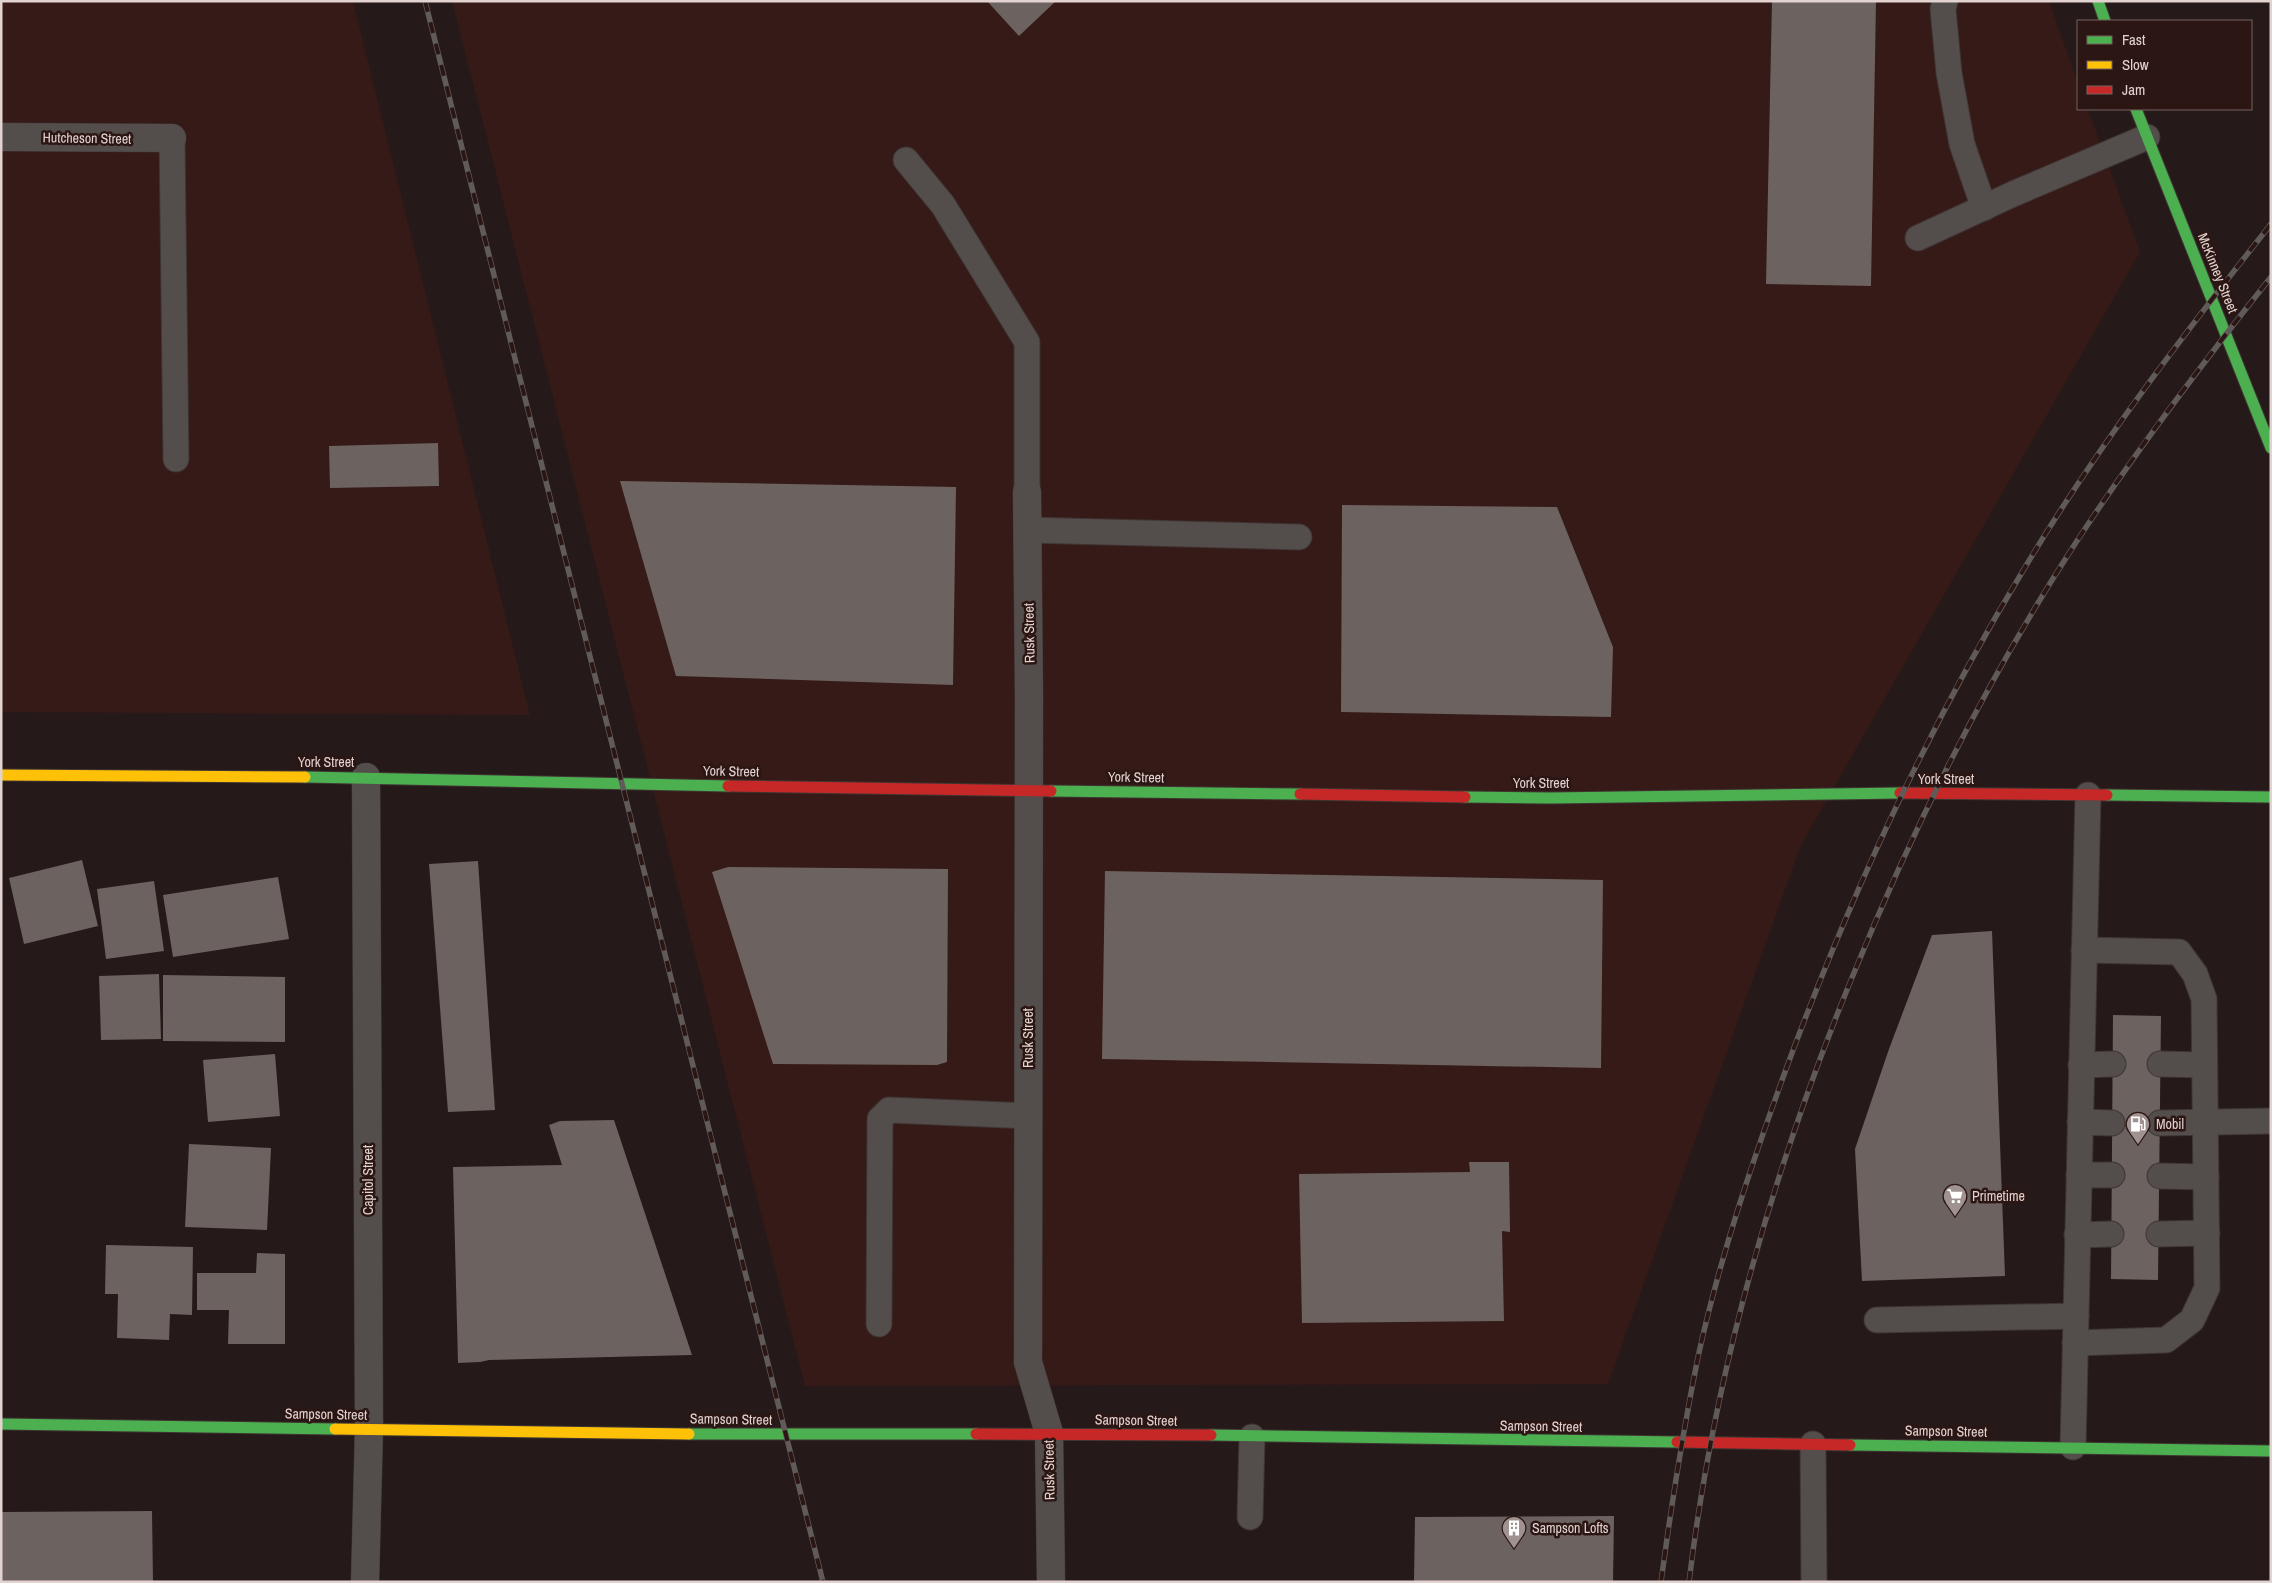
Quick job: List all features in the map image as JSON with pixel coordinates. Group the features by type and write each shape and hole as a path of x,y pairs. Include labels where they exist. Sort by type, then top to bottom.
{"main road":[{"path":"2098,1 2105,20"},
{"name":"McKinney Street","path":"2136,110 2271,448"},
{"name":"York Street","path":"1,775 366,777 588,782 621,785 1552,798 1934,793 2271,797"},
{"name":"Sampson Street","path":"1,1424 784,1435 1048,1433 2271,1451"}],"street":[{"name":"Hutcheson Street","path":"1,137 172,138"},
{"name":"Rusk Street","path":"1027,492 1029,790 1028,1362 1048,1433 1051,1582"},
{"name":"Capitol Street","path":"365,1582 369,1429 366,777"}],"lane":[{"path":"1945,1 1943,9 1949,73 1962,144 1984,208"},
{"path":"1918,238 2147,137"},
{"path":"172,138 176,459"},
{"path":"906,160 944,205 1027,342 1027,492"},
{"path":"1027,530 1299,537"},
{"path":"2073,1448 2088,795"},
{"path":"2075,1343 2166,1340 2192,1320 2207,1288 2204,1000 2195,974 2179,952 2084,950"},
{"path":"2081,1065 2112,1064"},
{"path":"2160,1064 2204,1065"},
{"path":"879,1324 880,1118 889,1110 1028,1116"},
{"path":"2160,1123 2271,1121"},
{"path":"2080,1122 2112,1123"},
{"path":"2079,1176 2112,1175"},
{"path":"2160,1176 2206,1177"},
{"path":"2159,1234 2207,1233"},
{"path":"2077,1235 2112,1234"},
{"path":"1877,1320 2076,1316"},
{"path":"1250,1517 1252,1437"},
{"path":"1813,1444 1814,1582"}],"shaded area":[{"path":"1,1 353,1 530,715 1,712"},
{"path":"452,1 2049,1 2077,80 2077,110 2088,110 2140,252 1801,845 1608,1384 805,1386"}],"building":[{"path":"987,1 1056,1 1019,36"},
{"path":"1772,1 1876,1 1871,286 1766,284"},
{"path":"438,443 439,486 330,488 329,446"},
{"path":"620,481 956,487 953,685 676,676"},
{"path":"1342,505 1557,507 1613,647 1611,717 1341,712"},
{"path":"82,860 98,926 24,944 9,878"},
{"path":"478,861 495,1110 448,1112 429,864"},
{"path":"728,867 948,869 947,1062 937,1065 773,1064 712,872"},
{"path":"1105,871 1603,880 1601,1068 1102,1059"},
{"path":"278,877 289,939 173,957 163,895"},
{"path":"154,881 164,951 106,959 97,889"},
{"path":"1992,931 2005,1276 1862,1281 1855,1149 1889,1049 1932,935"},
{"path":"159,974 161,1039 101,1040 99,976"},
{"path":"163,975 285,977 285,1042 163,1041"},
{"path":"2113,1015 2161,1016 2158,1280 2111,1279"},
{"path":"275,1054 280,1116 208,1122 203,1060"},
{"path":"614,1120 692,1355 489,1360 458,1363 453,1167 562,1165 549,1125 560,1121"},
{"path":"189,1144 271,1148 267,1230 185,1227"},
{"path":"1469,1162 1509,1162 1510,1232 1502,1231 1504,1321 1302,1323 1299,1174 1470,1172"},
{"path":"106,1245 193,1247 192,1315 170,1314 169,1340 117,1338 118,1294 105,1294"},
{"path":"257,1253 285,1254 285,1344 228,1344 229,1310 197,1310 197,1273 256,1273"},
{"path":"152,1511 153,1582 1,1582 1,1512"},
{"name":"Sampson Lofts","path":"1614,1516 1613,1582 1414,1582 1415,1517"}],"railway":[{"path":"425,1 823,1582"},
{"path":"1661,1582 1678,1469 1698,1357 1727,1244 1789,1061 1866,871 1956,688 1989,628 2052,524 2142,392 2271,224"},
{"path":"1689,1582 1700,1504 1714,1427 1730,1351 1750,1275 1796,1126 1822,1053 1874,924 1952,758 1980,704 2041,599 2073,547 2120,478 2219,343 2271,277"}],"traffic: fast":[{"path":"2098,1 2105,20"},
{"path":"2136,110 2271,448"},
{"path":"305,777 728,786"},
{"path":"1051,791 1300,794"},
{"path":"1465,797 1551,798 1900,793"},
{"path":"2107,795 2271,797"},
{"path":"1,1424 335,1429"},
{"path":"689,1434 976,1434"},
{"path":"1211,1435 1677,1442"},
{"path":"1850,1445 2271,1451"}],"traffic: slow":[{"path":"1,775 305,777"},
{"path":"335,1429 689,1434"}],"traffic: jam":[{"path":"728,786 1051,791"},
{"path":"1900,793 2107,795"},
{"path":"1300,794 1465,797"},
{"path":"976,1434 1211,1435"},
{"path":"1677,1442 1850,1445"}],"place":[{"name":"Mobil","path":"2138,1145"},
{"name":"Primetime","path":"1955,1217"},
{"name":"Sampson Lofts","path":"1514,1549"}]}
